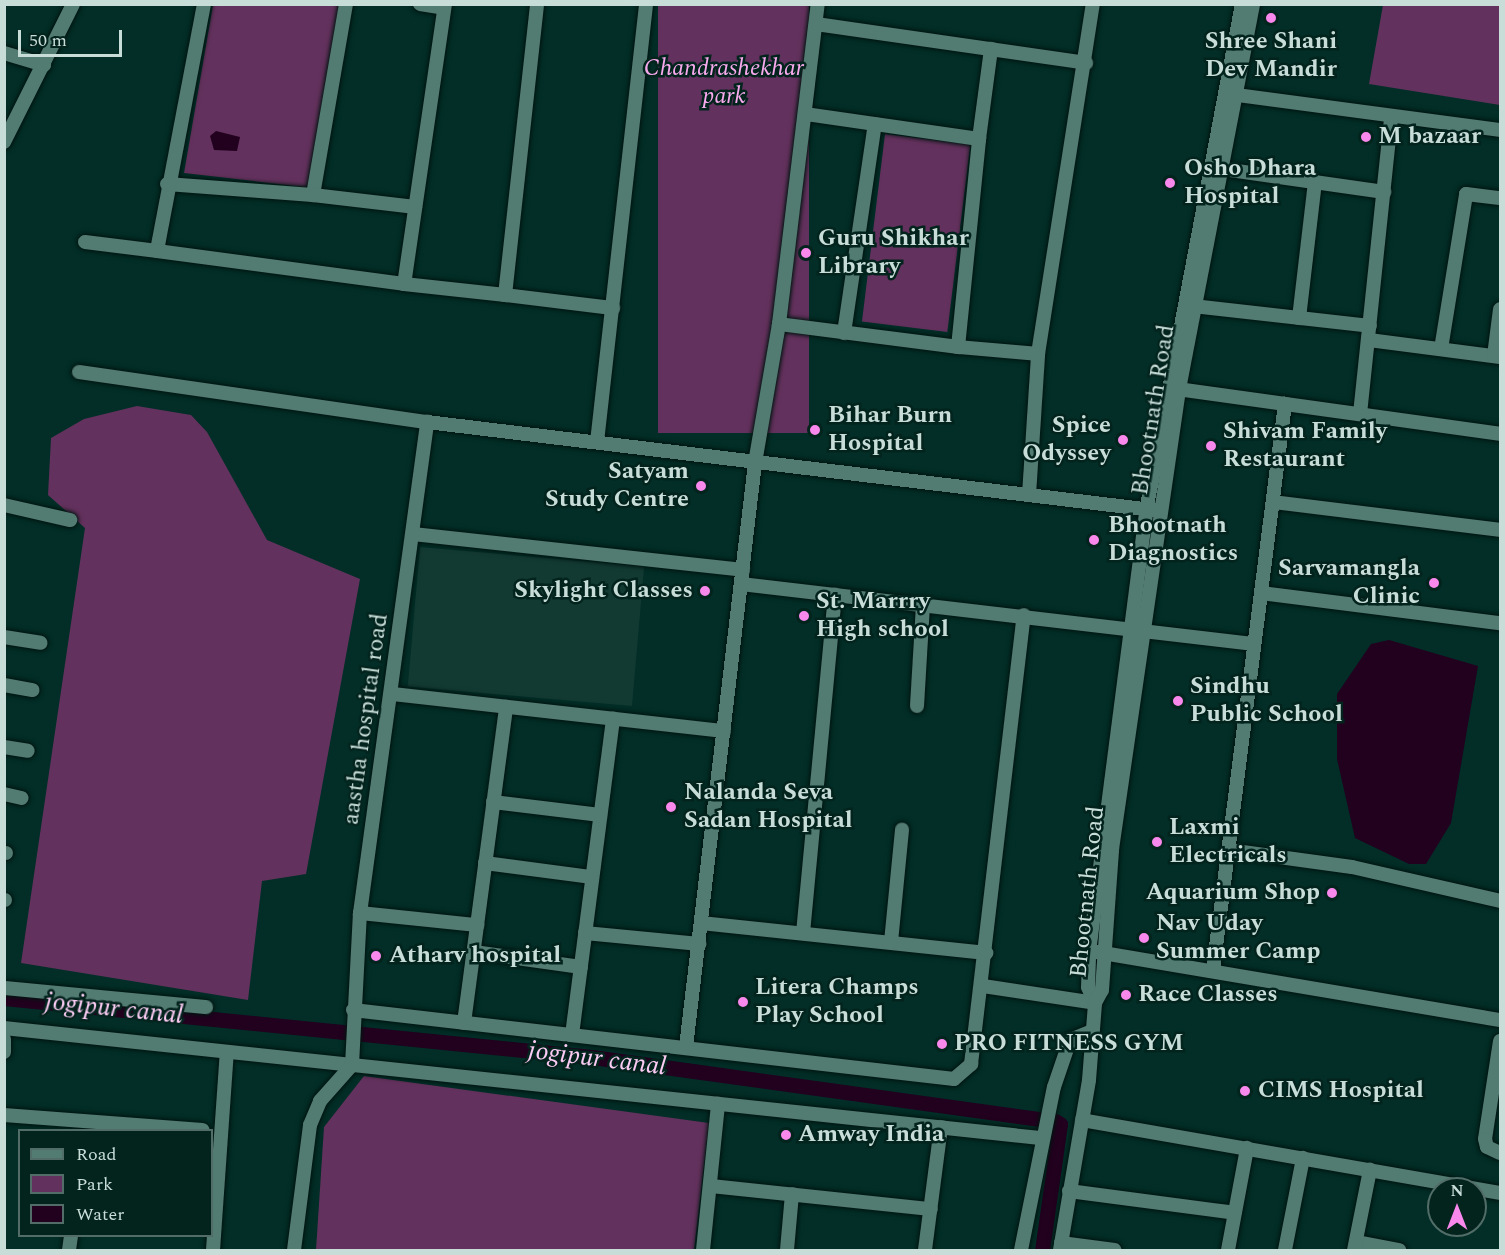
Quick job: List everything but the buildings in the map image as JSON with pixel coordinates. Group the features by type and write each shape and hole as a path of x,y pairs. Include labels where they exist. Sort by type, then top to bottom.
{"street":[{"path":"4,142 73,4"},
{"path":"157,251 167,184 204,4"},
{"path":"313,195 346,4"},
{"path":"404,284 444,6 420,4"},
{"path":"505,295 537,4"},
{"path":"597,442 646,4"},
{"path":"686,1047 755,463 779,324 818,4"},
{"path":"1029,495 1038,354 1086,63 1093,4"},
{"name":"Bhootnath Road","path":"1095,1003 1088,987 1089,952 1146,511 1223,169 1242,4"},
{"name":"Bhootnath Road","path":"1060,1247 1082,1120 1095,1003 1102,990 1112,849 1147,629 1174,388 1231,95 1253,4"},
{"path":"816,24 1086,63"},
{"path":"958,347 979,139 991,49"},
{"path":"4,53 44,65"},
{"path":"1231,95 1391,118 1500,130"},
{"path":"805,114 979,139"},
{"path":"1360,414 1391,118"},
{"path":"844,333 875,124"},
{"path":"1223,169 1384,192"},
{"path":"1299,318 1315,182"},
{"path":"167,184 313,195 415,207"},
{"path":"1441,350 1466,194 1500,198"},
{"path":"85,242 404,284 613,308"},
{"path":"1193,306 1299,318 1441,350 1497,357 1500,309"},
{"path":"779,324 958,347 1038,354"},
{"path":"79,372 427,422 1160,511"},
{"path":"1174,388 1500,434"},
{"path":"1213,970 1285,404"},
{"name":"aastha hospital road","path":"352,1058 360,913 393,694 427,422"},
{"path":"1273,502 1500,530"},
{"path":"4,505 70,520"},
{"path":"413,534 742,570"},
{"path":"741,585 1131,626 1254,644"},
{"path":"1261,594 1500,622"},
{"path":"803,933 835,595"},
{"path":"917,706 923,604"},
{"path":"353,1016 464,1023 954,1078 971,1064 983,986 1024,615"},
{"path":"4,637 41,643"},
{"path":"4,685 33,690"},
{"path":"393,694 724,731"},
{"path":"464,1023 506,707"},
{"path":"572,1035 613,719"},
{"path":"4,747 28,751"},
{"path":"4,794 22,798"},
{"path":"493,802 600,815"},
{"path":"891,942 902,830"},
{"path":"1228,850 1352,867 1500,901"},
{"path":"485,863 592,877"},
{"path":"360,913 477,925"},
{"path":"701,923 986,953"},
{"path":"585,933 699,944"},
{"path":"474,952 581,967"},
{"path":"1089,952 1213,970 1500,1020"},
{"path":"983,986 1095,1003"},
{"path":"4,988 206,1007"},
{"path":"4,1028 227,1052 352,1058 718,1104 941,1127 1042,1133"},
{"path":"1021,1251 1042,1133 1054,1087 1070,1040 1092,1031"},
{"path":"4,1039 4,1052"},
{"path":"1500,1041 1485,1139 1487,1147 1500,1153"},
{"path":"213,1251 216,1132 227,1052"},
{"path":"294,1251 310,1125 325,1094 352,1058"},
{"path":"704,1251 718,1104"},
{"path":"4,1115 80,1126 153,1129"},
{"path":"1082,1120 1500,1192"},
{"path":"925,1251 941,1127"},
{"path":"1228,1251 1247,1148"},
{"path":"1285,1251 1303,1158"},
{"path":"1370,1170 1355,1246 1399,1251"},
{"path":"711,1186 931,1209"},
{"path":"1069,1191 1235,1213"},
{"path":"787,1251 792,1194"},
{"path":"1060,1247 1115,1251"}],"shaded area":[{"path":"420,547 644,567 632,706 408,686"}],"green space":[{"path":"213,5 345,5 313,188 184,173"},
{"name":"Chandrashekhar park","path":"658,5 809,5 809,433 658,433"},
{"path":"1383,5 1500,5 1500,105 1369,84"},
{"path":"885,134 970,144 947,332 862,322"},
{"path":"137,406 191,415 207,432 267,540 360,579 306,874 262,881 248,1000 21,963 85,528 48,495 51,438 84,419"},
{"path":"364,1076 709,1123 694,1250 316,1250 324,1127"}],"water":[{"path":"216,131 240,137 237,151 214,150 210,136"},
{"path":"1389,640 1478,666 1451,823 1426,864 1409,864 1355,838 1337,759 1337,694 1371,644"}],"waterway":[{"name":"jogipur canal","path":"4,998 592,1057 1055,1121 1060,1124 1042,1250"}],"place":[{"name":"Shree Shani Dev Mandir","path":"1271,18"},
{"name":"M bazaar","path":"1366,137"},
{"name":"Osho Dhara Hospital","path":"1170,183"},
{"name":"Guru Shikhar Library","path":"806,253"},
{"name":"Bihar Burn Hospital","path":"815,430"},
{"name":"Spice Odyssey","path":"1123,440"},
{"name":"Shivam Family Restaurant","path":"1211,446"},
{"name":"Satyam Study Centre","path":"701,486"},
{"name":"Bhootnath Diagnostics","path":"1094,540"},
{"name":"Sarvamangla Clinic","path":"1434,583"},
{"name":"Skylight Classes","path":"705,591"},
{"name":"St. Marrry High school","path":"804,616"},
{"name":"Sindhu Public School","path":"1178,701"},
{"name":"Nalanda Seva Sadan Hospital","path":"671,807"},
{"name":"Laxmi Electricals","path":"1157,842"},
{"name":"Aquarium Shop","path":"1332,893"},
{"name":"Nav Uday Summer Camp","path":"1144,938"},
{"name":"Atharv hospital","path":"376,956"},
{"name":"Race Classes","path":"1126,995"},
{"name":"Litera Champs Play School","path":"743,1002"},
{"name":"PRO FITNESS GYM","path":"942,1044"},
{"name":"CIMS Hospital","path":"1245,1091"},
{"name":"Amway India","path":"786,1135"}]}
